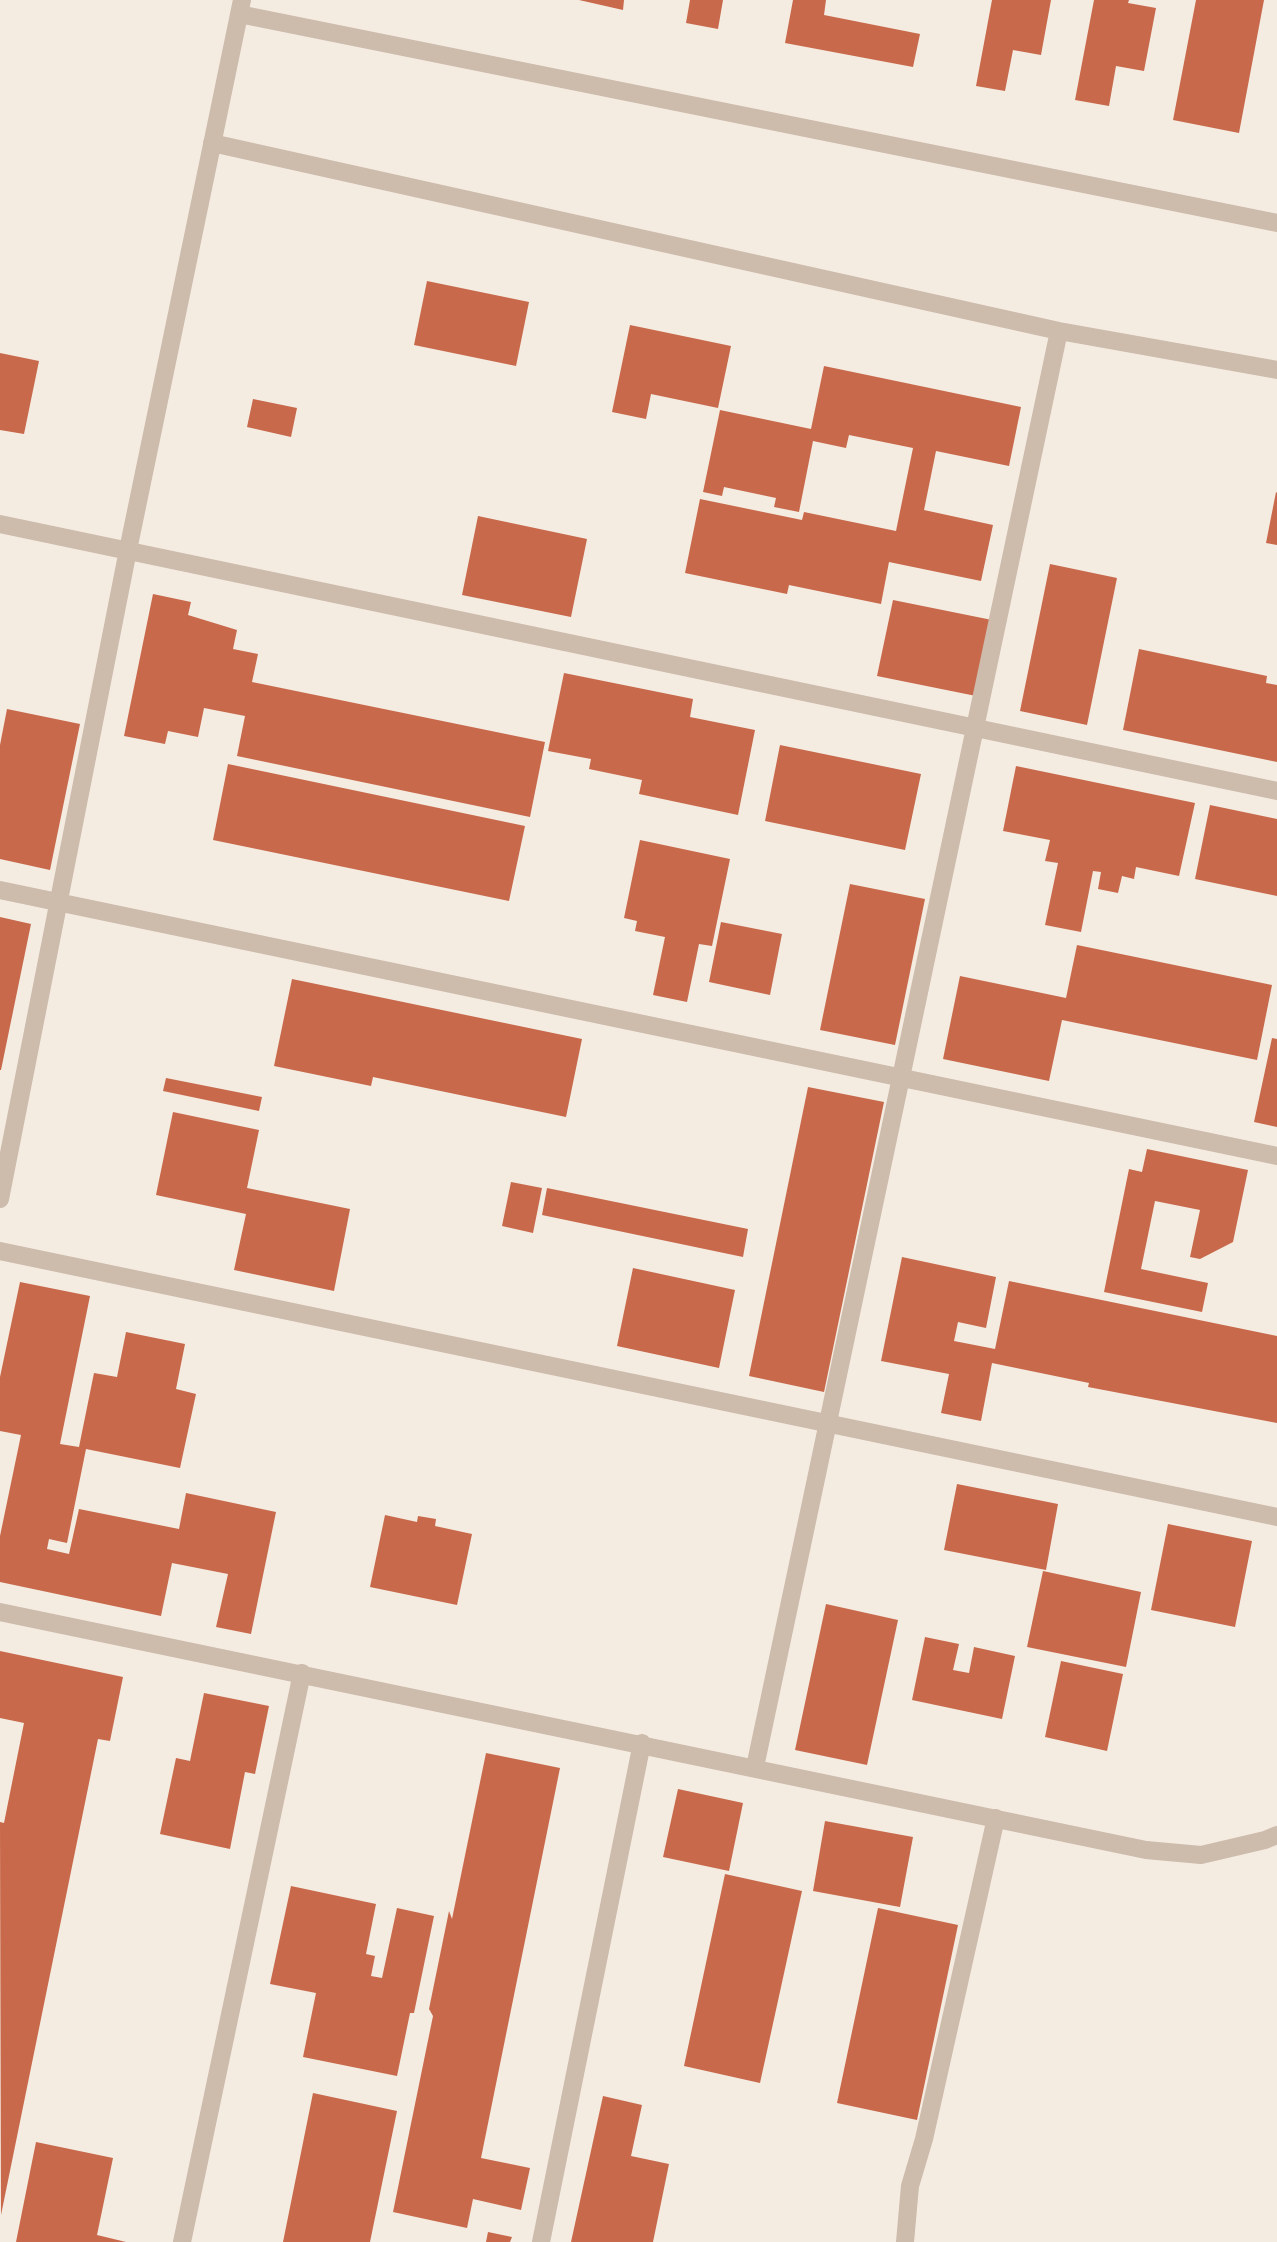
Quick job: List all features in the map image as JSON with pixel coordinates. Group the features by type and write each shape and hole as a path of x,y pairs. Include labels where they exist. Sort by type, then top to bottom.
{"street":[{"path":"0,1199 128,550 240,7 1277,223"},
{"path":"212,143 1059,331 1277,370"},
{"path":"755,1767 1059,331"},
{"path":"0,524 1277,791"},
{"path":"0,890 1277,1156"},
{"path":"0,1251 1277,1517"},
{"path":"0,1612 642,1743 1146,1850 1201,1855 1277,1835"},
{"path":"182,2242 302,1673"},
{"path":"541,2242 642,1743"},
{"path":"905,2242 910,2186 924,2139 996,1818"}],"building":[{"path":"579,0 624,0 623,10"},
{"path":"690,0 723,0 718,29 686,23"},
{"path":"793,0 826,0 824,15 920,34 913,67 785,43"},
{"path":"992,0 1051,0 1041,55 1013,50 1005,91 976,86"},
{"path":"1094,0 1129,0 1128,3 1156,8 1144,71 1116,66 1109,106 1075,100"},
{"path":"1196,0 1264,0 1239,133 1173,120"},
{"path":"427,281 529,302 516,366 414,345"},
{"path":"630,325 731,346 718,408 651,394 646,419 612,412"},
{"path":"0,353 39,361 24,434 0,430"},
{"path":"824,366 1021,407 1009,466 936,451 924,510 993,525 981,581 889,562 881,604 789,585 787,594 685,573 700,499 802,520 804,512 896,531 913,448 849,435 846,448 813,441 799,512 774,507 776,498 724,487 722,496 703,492 720,410 811,429"},
{"path":"253,399 297,408 291,437 247,427"},
{"path":"1277,493 1277,545 1266,543"},
{"path":"478,516 587,539 571,617 462,595"},
{"path":"1050,564 1117,578 1087,725 1020,711"},
{"path":"153,594 191,602 188,615 237,630 233,649 258,654 252,682 545,742 530,817 237,756 245,716 204,708 198,737 168,731 165,744 124,736"},
{"path":"893,600 992,620 976,696 877,676"},
{"path":"1139,649 1267,676 1266,683 1277,685 1277,762 1123,730"},
{"path":"564,673 693,699 690,717 755,730 738,815 639,794 642,780 589,769 591,759 548,751"},
{"path":"7,709 80,724 50,870 0,859 0,745"},
{"path":"780,745 921,774 905,850 765,821"},
{"path":"228,764 525,826 509,901 213,840"},
{"path":"1016,766 1195,803 1179,876 1136,867 1134,879 1122,876 1118,893 1098,889 1101,872 1093,871 1081,932 1045,925 1058,863 1045,861 1050,840 1003,831"},
{"path":"1210,805 1277,819 1277,896 1195,879"},
{"path":"640,840 730,859 712,946 699,944 687,1002 653,995 665,937 635,931 637,921 624,918"},
{"path":"850,884 925,899 895,1045 820,1030"},
{"path":"0,917 31,924 1,1070 0,1070"},
{"path":"721,922 782,934 770,995 709,982"},
{"path":"1077,945 1272,985 1257,1060 1062,1020 1049,1081 943,1059 960,976 1066,998"},
{"path":"292,979 582,1039 566,1117 373,1077 371,1086 274,1066"},
{"path":"1272,1038 1277,1039 1277,1127 1254,1122"},
{"path":"166,1078 262,1097 259,1111 163,1091"},
{"path":"808,1087 884,1102 824,1392 749,1376"},
{"path":"173,1112 259,1130 247,1188 350,1209 334,1291 234,1270 246,1214 156,1195"},
{"path":"1147,1149 1248,1170 1233,1242 1200,1259 1190,1257 1200,1210 1155,1201 1141,1269 1208,1283 1202,1312 1104,1292 1129,1169 1142,1172"},
{"path":"511,1182 542,1188 533,1233 502,1226"},
{"path":"547,1188 748,1229 743,1257 542,1215"},
{"path":"902,1257 996,1277 986,1328 958,1322 954,1341 995,1349 1009,1281 1277,1336 1277,1423 1088,1387 1089,1383 992,1363 981,1421 941,1413 949,1374 881,1361"},
{"path":"633,1268 735,1290 719,1368 617,1346"},
{"path":"20,1282 90,1296 60,1444 79,1447 94,1373 117,1377 126,1332 185,1344 176,1389 196,1394 180,1468 86,1449 67,1543 49,1539 47,1549 69,1554 79,1509 179,1529 186,1493 276,1512 251,1634 216,1627 228,1574 172,1563 161,1616 0,1582 0,1536 21,1435 0,1431 0,1377"},
{"path":"957,1484 1058,1504 1046,1570 944,1550"},
{"path":"385,1515 417,1522 418,1516 436,1519 435,1526 472,1534 457,1605 370,1587"},
{"path":"1168,1524 1252,1541 1235,1627 1151,1610"},
{"path":"1043,1571 1141,1592 1126,1667 1027,1647"},
{"path":"826,1604 898,1620 867,1765 795,1750"},
{"path":"925,1637 959,1644 953,1670 969,1673 974,1647 1015,1656 1002,1719 912,1700"},
{"path":"0,1651 123,1677 110,1741 98,1739 1,2215 0,1822 4,1823 24,1723 0,1718"},
{"path":"1061,1661 1123,1674 1107,1751 1045,1737"},
{"path":"204,1693 269,1706 255,1774 245,1772 230,1849 160,1834 176,1758 190,1761"},
{"path":"486,1753 560,1768 481,2158 530,2168 521,2210 473,2199 467,2228 393,2212 433,2016 429,2009 449,1911 452,1919"},
{"path":"678,1789 743,1803 729,1871 663,1857"},
{"path":"825,1821 913,1837 900,1907 813,1891"},
{"path":"725,1874 802,1891 760,2083 684,2066"},
{"path":"291,1886 376,1904 366,1954 375,1956 371,1976 382,1978 397,1908 434,1916 414,2013 410,2013 397,2076 303,2057 316,1993 270,1984"},
{"path":"878,1908 958,1925 917,2120 837,2103"},
{"path":"313,2093 397,2111 370,2242 283,2242"},
{"path":"603,2096 642,2105 631,2156 669,2164 653,2242 571,2242"},
{"path":"36,2142 113,2158 97,2235 126,2242 16,2242"},
{"path":"488,2232 512,2237 510,2242 486,2242"}]}
